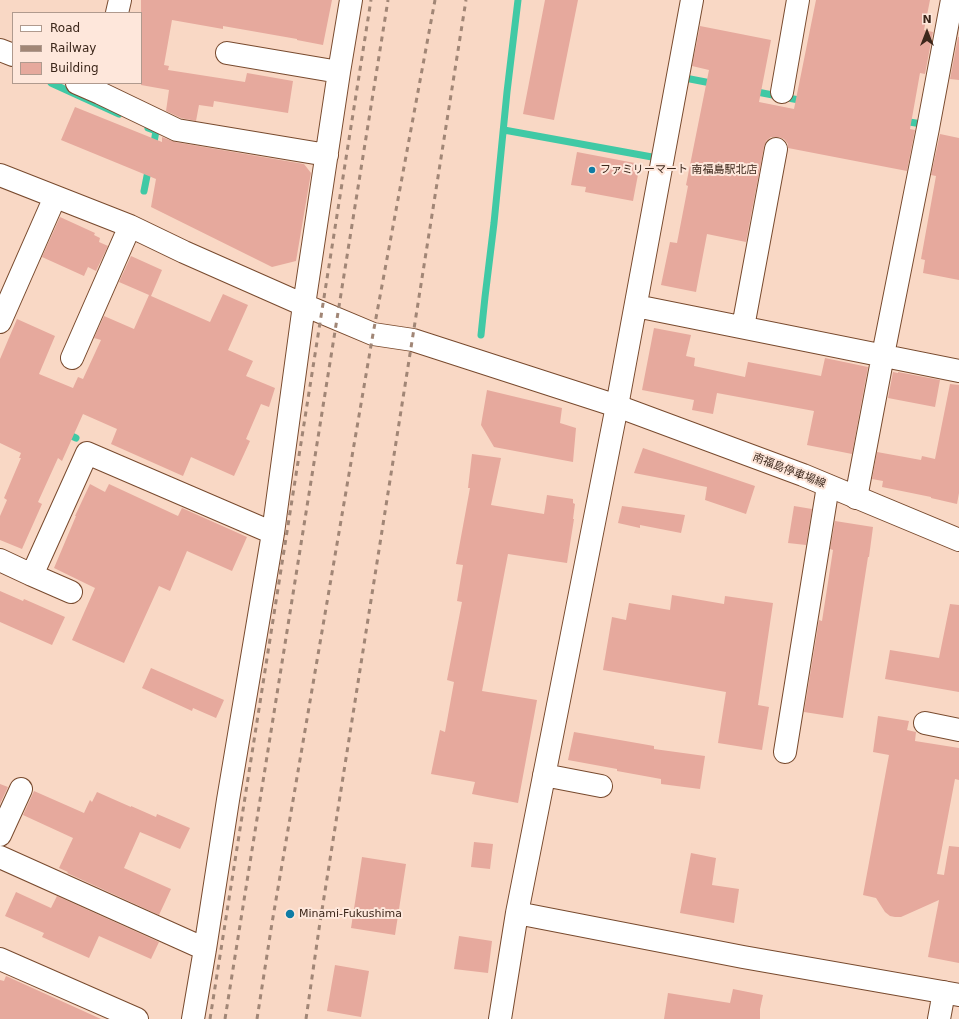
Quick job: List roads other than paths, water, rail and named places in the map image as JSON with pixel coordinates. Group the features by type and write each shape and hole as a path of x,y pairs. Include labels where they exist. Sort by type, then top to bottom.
{"street":[{"path":"117,12 120,0"},
{"path":"192,1019 205,949 228,800 273,533 304,305 351,0"},
{"path":"500,1019 517,913 617,406 692,0"},
{"path":"782,92 798,0"},
{"path":"856,498 952,0"},
{"path":"0,50 12,56"},
{"path":"227,53 339,72"},
{"path":"82,84 101,88 177,130 327,155"},
{"path":"743,327 776,149"},
{"name":"南福島停車場線","path":"0,175 130,226 184,252 373,334 413,340 617,406 803,475 959,540"},
{"path":"0,322 55,197"},
{"path":"72,358 130,226"},
{"path":"636,306 959,371"},
{"path":"32,575 87,453 273,533"},
{"path":"785,752 828,486"},
{"path":"0,560 70,592"},
{"path":"925,723 959,730"},
{"path":"544,775 601,786"},
{"path":"0,835 21,789"},
{"path":"0,857 205,949"},
{"path":"517,913 743,957 951,993 939,1019"},
{"path":"0,959 137,1019"}],"waterway":[{"path":"481,335 518,0"},
{"path":"685,78 716,84"},
{"path":"53,84 119,114"},
{"path":"752,91 804,101"},
{"path":"903,121 922,124"},
{"path":"148,128 156,131 153,148"},
{"path":"504,130 652,157"},
{"path":"144,191 149,166"},
{"path":"65,433 76,438"}],"railway":[{"path":"210,1019 371,0"},
{"path":"225,1019 388,0"},
{"path":"257,1019 272,923 373,334 435,0"},
{"path":"306,1019 466,0"}],"place":[{"name":"ファミリーマート 南福島駅北店","path":"592,170"},
{"name":"Minami-Fukushima","path":"290,914"}]}
